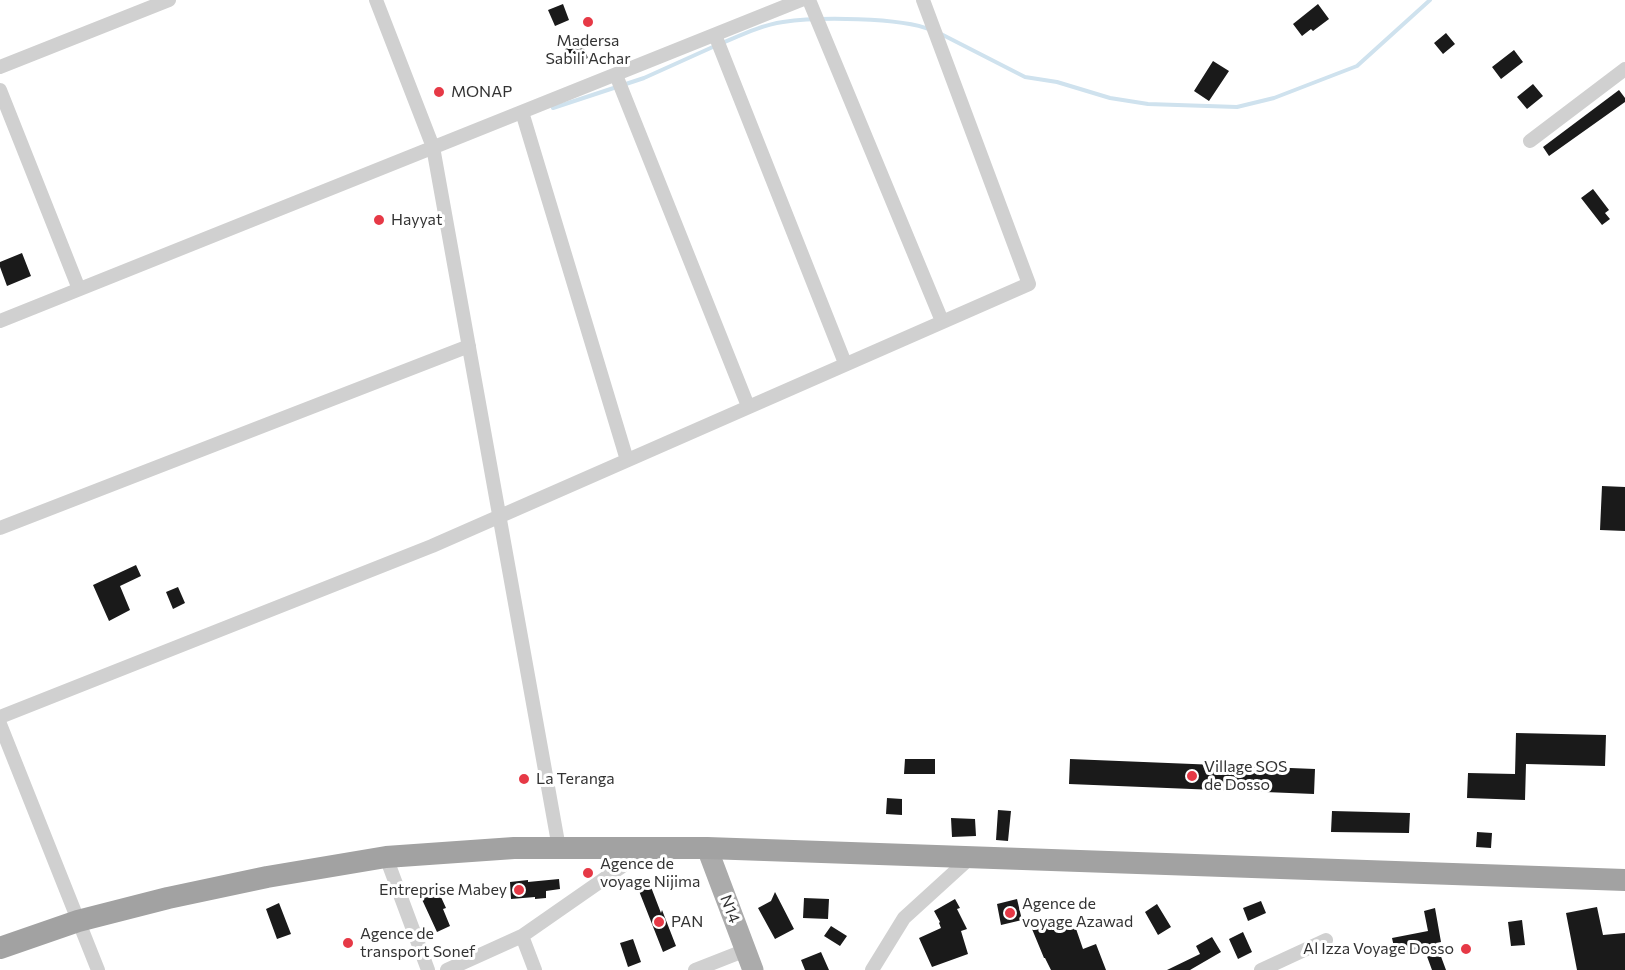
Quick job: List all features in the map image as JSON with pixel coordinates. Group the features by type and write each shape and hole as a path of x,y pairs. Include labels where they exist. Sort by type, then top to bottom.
{"highway":[{"path":"0,948 78,921 190,893 267,877 386,857 514,848 707,848 1625,880"}],"main road":[{"name":"N14","path":"707,848 753,970"}],"street":[{"path":"0,68 142,5 169,0"},
{"path":"376,0 433,147 559,848"},
{"path":"0,321 801,0"},
{"path":"809,0 942,321"},
{"path":"0,717 421,550 1029,284 923,0"},
{"path":"715,35 845,363"},
{"path":"1530,141 1625,69"},
{"path":"616,75 748,406"},
{"path":"0,90 79,290"},
{"path":"522,112 627,460"},
{"path":"0,528 469,346"},
{"path":"0,724 98,970"},
{"path":"447,970 522,936 650,847"},
{"path":"386,857 428,970"},
{"path":"872,970 904,918 971,857"},
{"path":"522,936 535,970"},
{"path":"1261,970 1326,940"},
{"path":"695,970 746,950"}],"building":[{"path":"563,4 569,20 555,26 548,10"},
{"path":"1318,4 1329,19 1302,36 1293,24"},
{"path":"1446,33 1455,44 1443,54 1434,43"},
{"path":"580,40 588,58 572,65 564,47"},
{"path":"1514,50 1523,62 1501,79 1492,67"},
{"path":"1213,61 1229,71 1209,101 1194,91"},
{"path":"1533,84 1543,96 1527,109 1517,97"},
{"path":"1619,90 1625,102 1549,156 1543,147"},
{"path":"1593,189 1609,210 1605,213 1610,219 1602,225 1581,198"},
{"path":"22,253 31,276 7,286 0,262"},
{"path":"1602,486 1625,487 1625,531 1600,530"},
{"path":"136,565 141,576 120,586 130,610 109,621 93,585"},
{"path":"178,587 185,603 173,609 166,592"},
{"path":"1516,733 1606,735 1605,766 1526,764 1525,800 1467,798 1468,773 1515,774"},
{"path":"905,759 935,759 935,774 904,774"},
{"name":"Village SOS de Dosso","path":"1070,759 1315,769 1314,794 1069,784"},
{"path":"887,798 902,799 902,815 886,814"},
{"path":"998,810 1011,811 1008,841 996,840"},
{"path":"1332,811 1410,813 1409,833 1331,832"},
{"path":"951,818 975,819 976,836 952,837"},
{"path":"1477,832 1492,833 1491,848 1476,847"},
{"path":"559,879 560,889 546,891 546,898 511,899 510,882"},
{"path":"436,886 446,908 443,909 450,926 437,932 419,893"},
{"path":"651,887 676,946 663,952 639,891"},
{"path":"775,892 794,929 775,939 758,908 771,901"},
{"path":"804,898 829,899 828,919 803,918"},
{"path":"955,899 960,908 957,909 967,929 961,931 968,954 932,967 919,938 941,928 934,911"},
{"path":"1017,899 1022,920 1001,925 997,904"},
{"path":"1261,901 1266,913 1248,921 1243,908"},
{"path":"279,903 291,934 277,939 266,909"},
{"path":"1157,904 1171,927 1158,935 1145,912"},
{"path":"1597,907 1603,935 1625,933 1625,970 1577,970 1566,913"},
{"path":"1435,908 1441,942 1436,943 1446,970 1432,970 1425,951 1396,956 1392,938 1428,931 1424,911"},
{"path":"1522,920 1525,945 1511,946 1508,922"},
{"path":"1050,921 1054,930 1074,923 1083,949 1096,944 1106,970 1051,970 1032,929"},
{"path":"831,926 847,936 840,946 824,936"},
{"path":"1243,932 1252,952 1238,959 1229,939"},
{"path":"1212,937 1221,952 1190,970 1167,970 1200,954 1196,946"},
{"path":"633,939 641,962 628,967 620,943"},
{"path":"821,952 829,970 805,970 801,960"}],"waterway":[{"path":"941,34 1025,77 1057,82 1110,98 1148,104 1237,107 1274,98 1357,66 1430,0"},
{"path":"722,43 767,25 798,20 880,20 931,30"},
{"path":"553,108 644,78 715,46"}],"place":[{"name":"Madersa Sabili Achar","path":"588,22"},
{"name":"MONAP","path":"439,92"},
{"name":"Hayyat","path":"379,220"},
{"name":"Village SOS de Dosso","path":"1192,776"},
{"name":"La Teranga","path":"524,779"},
{"name":"Agence de voyage Nijima","path":"588,873"},
{"name":"Entreprise Mabey","path":"519,890"},
{"name":"Agence de voyage Azawad","path":"1010,913"},
{"name":"PAN","path":"659,922"},
{"name":"Agence de transport Sonef","path":"348,943"},
{"name":"Al Izza Voyage Dosso","path":"1466,949"}]}
